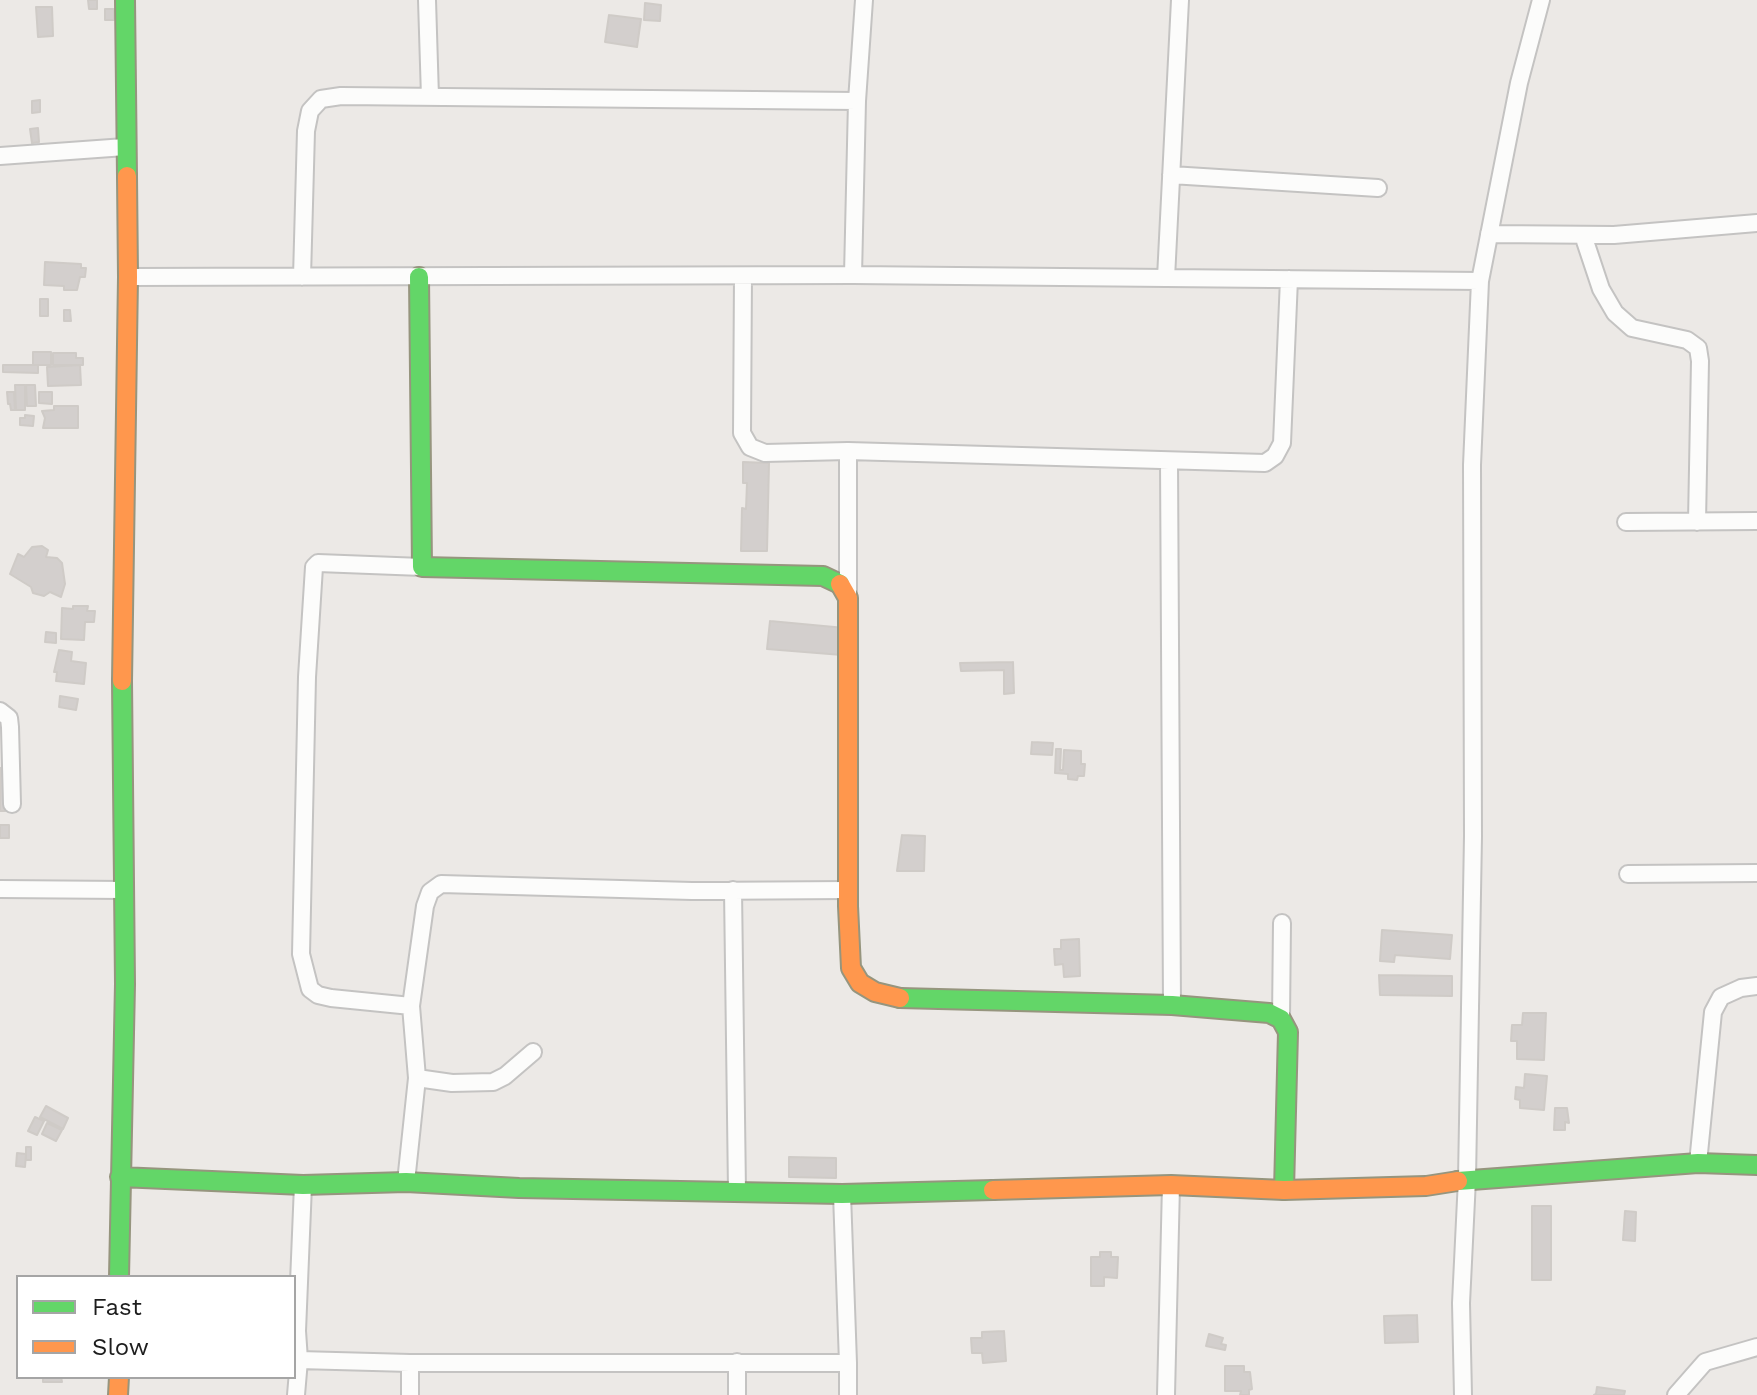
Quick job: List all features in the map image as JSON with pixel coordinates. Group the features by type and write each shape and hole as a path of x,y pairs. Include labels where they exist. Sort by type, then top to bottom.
{"street":[{"path":"119,1275 124,890 121,619 128,277 125,0"},
{"path":"427,0 430,97"},
{"path":"853,275 857,101 864,0"},
{"path":"1166,278 1180,0"},
{"path":"1463,1395 1461,1303 1467,1179 1473,836 1472,465 1480,281 1519,83 1541,1"},
{"path":"302,277 306,131 310,111 321,99 341,96 857,101"},
{"path":"0,156 125,147"},
{"path":"1171,175 1378,188"},
{"path":"1489,234 1614,235 1757,223"},
{"path":"1583,235 1601,289 1615,313 1632,328 1687,340 1698,348 1697,522"},
{"path":"128,277 853,275 1480,281"},
{"path":"743,276 742,433 750,447 765,453 848,451 1265,463 1275,456 1282,443 1289,279"},
{"path":"419,277 422,567"},
{"path":"848,451 848,890 851,968 860,983 875,992 901,998 1172,1005 1269,1013 1281,1019"},
{"path":"1169,461 1172,1005"},
{"path":"1626,522 1757,521"},
{"path":"411,1006 331,998 310,989 301,954 307,677 314,567 318,563 444,569 823,576 839,583 848,598"},
{"path":"0,711 9,718 12,804"},
{"path":"1628,874 1757,873"},
{"path":"406,1182 417,1078 411,1006 425,906 430,892 441,884 848,890"},
{"path":"0,889 124,890"},
{"path":"733,890 737,1191"},
{"path":"1282,923 1281,1019 1288,1032 1284,1190"},
{"path":"1698,1163 1713,1012 1721,997 1741,988 1757,986"},
{"path":"417,1078 452,1083 493,1082 533,1052"},
{"path":"120,1177 303,1185 406,1182 519,1188 842,1194 1171,1185 1284,1190 1426,1186 1467,1179 1698,1163 1757,1165"},
{"path":"296,1395 303,1185"},
{"path":"1166,1395 1171,1185"},
{"path":"842,1194 848,1395"},
{"path":"1676,1395 1705,1362 1757,1347"},
{"path":"299,1360 848,1363"},
{"path":"737,1362 737,1395"},
{"path":"410,1363 410,1395"}],"building":[{"path":"88,0 97,0 97,9 89,9"},
{"path":"645,3 661,5 660,21 644,20"},
{"path":"36,7 52,7 53,36 38,37"},
{"path":"105,9 114,9 114,20 105,20"},
{"path":"609,15 641,19 637,47 605,42"},
{"path":"40,100 40,112 32,113 32,101"},
{"path":"38,128 39,142 32,143 30,129"},
{"path":"45,262 81,264 81,268 86,268 85,277 80,277 77,290 44,285"},
{"path":"40,299 48,299 48,316 40,316"},
{"path":"64,310 70,310 71,321 64,321"},
{"path":"33,352 51,352 51,365 33,365"},
{"path":"53,353 76,353 76,358 83,358 83,365 53,365"},
{"path":"3,365 38,365 38,373 3,372"},
{"path":"80,365 81,385 48,386 47,367"},
{"path":"15,385 25,385 25,410 16,410"},
{"path":"26,385 35,385 36,406 27,406"},
{"path":"7,392 14,392 15,410 11,410 8,404"},
{"path":"39,392 52,392 52,404 39,403"},
{"path":"54,406 78,406 78,428 43,428 45,418 42,411 54,410"},
{"path":"25,415 34,416 33,426 20,425 20,418 25,418"},
{"path":"743,462 769,463 767,551 741,551 742,508 746,509 747,483 743,483"},
{"path":"42,546 48,550 46,557 57,558 62,563 65,584 61,597 50,592 44,596 33,593 31,587 10,574 18,554 24,557 32,547"},
{"path":"73,606 88,606 87,611 95,611 94,622 85,622 84,640 61,639 62,608 73,609"},
{"path":"770,621 845,628 842,655 767,649"},
{"path":"46,632 56,633 56,643 45,642"},
{"path":"59,650 72,652 71,661 86,663 84,684 56,681 57,672 54,672"},
{"path":"1013,662 1014,693 1004,694 1004,670 961,671 960,663"},
{"path":"60,696 78,699 76,710 59,707"},
{"path":"1032,742 1053,743 1052,755 1031,754"},
{"path":"1056,749 1061,749 1060,770 1063,770 1064,750 1081,751 1081,764 1085,764 1084,776 1078,776 1077,780 1068,779 1068,774 1055,773"},
{"path":"0,768 2,776 6,776 5,811 0,811"},
{"path":"0,825 9,825 9,838 0,838"},
{"path":"902,835 925,836 924,871 897,871"},
{"path":"1382,930 1452,935 1450,959 1395,955 1394,962 1380,961"},
{"path":"1079,939 1080,976 1064,977 1063,964 1055,965 1054,949 1061,949 1061,940"},
{"path":"1379,975 1452,976 1452,996 1380,995"},
{"path":"1523,1013 1546,1013 1544,1060 1517,1059 1517,1041 1511,1041 1512,1025 1522,1025"},
{"path":"1525,1074 1547,1076 1544,1110 1520,1108 1520,1100 1515,1099 1516,1087 1524,1088"},
{"path":"46,1106 68,1118 63,1129 40,1117"},
{"path":"1555,1108 1567,1108 1569,1123 1565,1122 1565,1130 1554,1130"},
{"path":"35,1117 44,1121 37,1135 28,1131"},
{"path":"47,1123 62,1130 56,1141 42,1134"},
{"path":"26,1147 31,1147 31,1160 26,1160"},
{"path":"17,1153 26,1154 25,1167 16,1166"},
{"path":"789,1157 836,1158 836,1178 789,1177"},
{"path":"1532,1206 1551,1206 1551,1280 1532,1280"},
{"path":"1625,1211 1636,1212 1635,1241 1623,1240"},
{"path":"1100,1252 1111,1252 1111,1257 1118,1257 1117,1278 1104,1277 1104,1286 1091,1286 1091,1257 1100,1257"},
{"path":"1417,1315 1418,1342 1385,1343 1384,1316"},
{"path":"1004,1331 1006,1361 983,1363 982,1353 972,1353 971,1338 982,1338 982,1332"},
{"path":"1209,1334 1223,1338 1221,1344 1226,1345 1225,1350 1206,1346"},
{"path":"1225,1366 1244,1366 1244,1372 1250,1372 1252,1389 1249,1395 1240,1395 1241,1391 1225,1391"},
{"path":"43,1379 61,1379 62,1382 43,1382"},
{"path":"1597,1387 1625,1391 1624,1395 1594,1395"}],"traffic: fast":[{"path":"125,0 127,176"},
{"path":"419,277 422,567 823,576 840,584"},
{"path":"119,1275 125,984 122,681"},
{"path":"900,998 1172,1005 1269,1013 1281,1019 1288,1032 1284,1190"},
{"path":"1458,1181 1698,1163 1757,1165"},
{"path":"120,1177 303,1185 406,1182 519,1188 842,1194 993,1190"}],"traffic: slow":[{"path":"122,681 127,176"},
{"path":"840,584 848,598 848,906 851,968 860,983 875,992 900,998"},
{"path":"993,1190 1171,1185 1284,1190 1426,1186 1458,1181"},
{"path":"118,1395 119,1379"}]}
